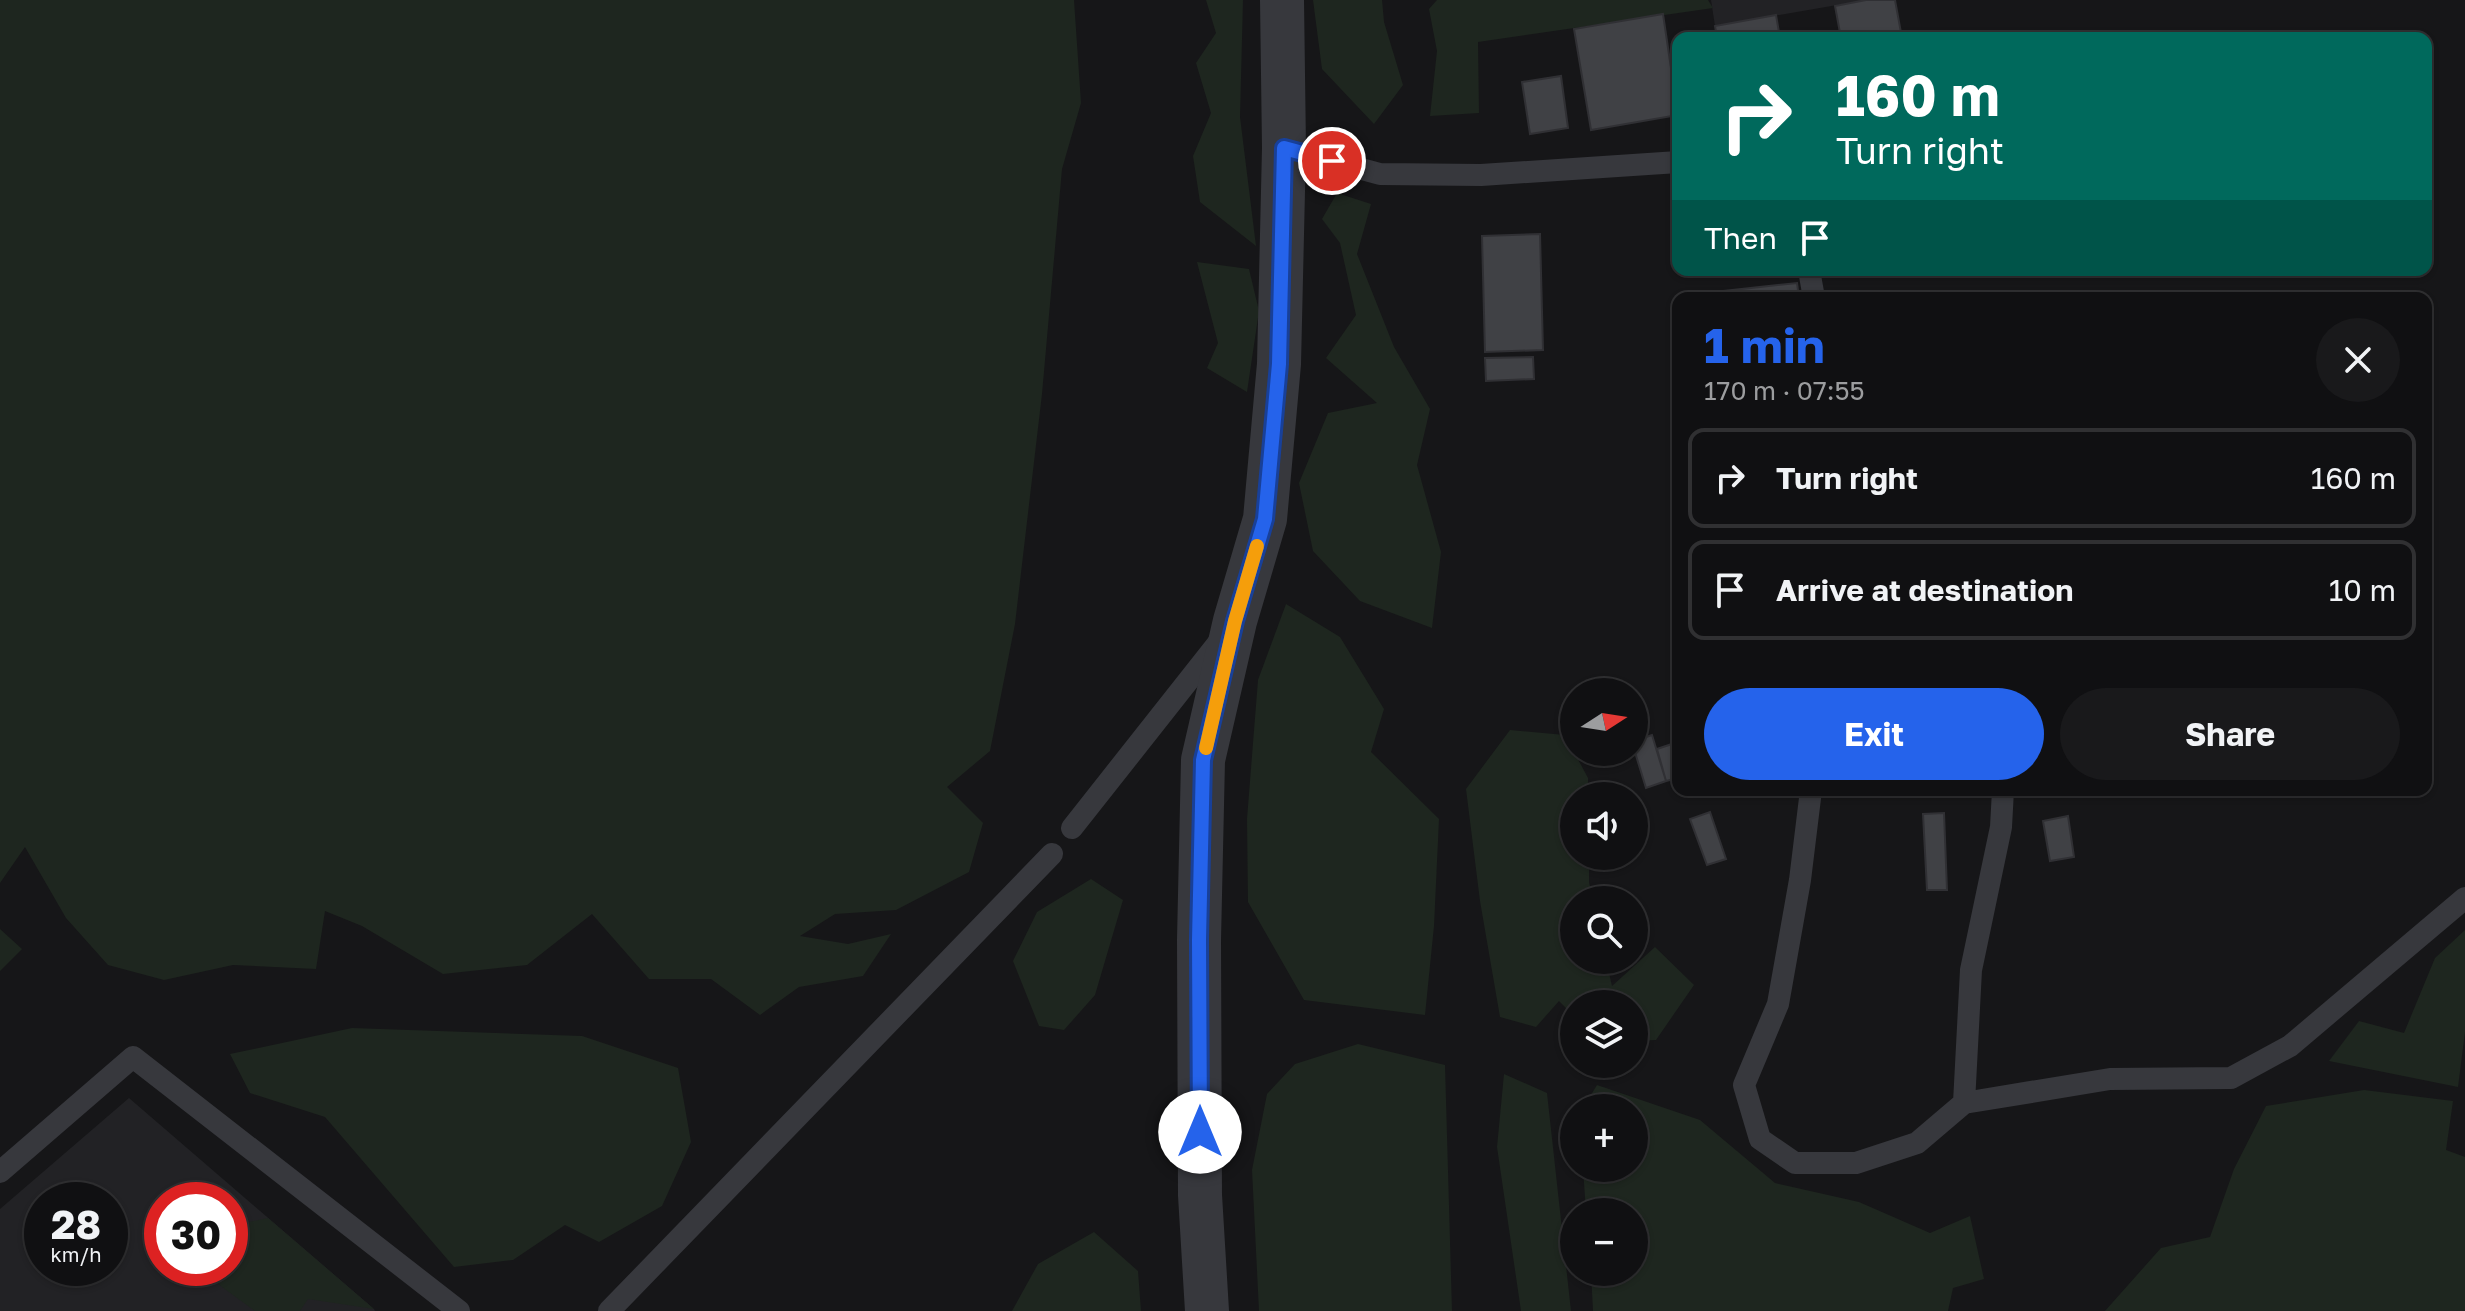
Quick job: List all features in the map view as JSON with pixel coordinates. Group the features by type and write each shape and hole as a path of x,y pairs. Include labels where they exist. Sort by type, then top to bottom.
{"street":[{"path":"1207,1311 1200,1195 1199,940 1203,760 1235,621 1265,519 1279,364 1284,148 1282,0"}],"lane":[{"path":"1284,148 1380,174 1481,175 1672,162"},
{"path":"1072,828 1235,621"},
{"path":"1810,796 1800,880 1778,1004 1744,1085 1760,1139 1795,1163 1856,1163 1917,1143 1964,1103 2110,1079 2231,1078 2290,1046 2465,898"},
{"path":"1964,1103 1971,970 2001,827 2003,796"},
{"path":"609,1311 1052,854"},
{"path":"0,1172 133,1057 459,1311"}],"shaded area":[{"path":"0,0 1074,0 1081,103 1062,169 1042,394 1015,624 990,751 947,787 983,823 969,872 896,910 835,914 800,936 848,944 891,934 863,976 799,987 760,1015 711,979 649,979 592,914 527,965 443,974 362,926 325,911 316,969 233,965 164,980 108,965 66,918 25,847 0,883"},
{"path":"1206,0 1243,0 1240,117 1256,246 1200,202 1193,156 1211,113 1196,63 1216,33"},
{"path":"1313,0 1382,0 1384,22 1403,85 1374,124 1322,69"},
{"path":"1437,0 1708,0 1713,8 1478,42 1479,113 1430,116 1437,51 1429,9"},
{"path":"1711,0 1866,0 1715,26"},
{"path":"1337,193 1371,204 1357,254 1394,347 1430,409 1417,465 1441,552 1432,628 1360,601 1313,551 1299,483 1328,413 1377,403 1326,358 1356,315 1340,243 1322,219"},
{"path":"1197,262 1249,269 1259,311 1247,392 1207,368 1218,343"},
{"path":"1286,604 1340,637 1384,709 1371,752 1439,819 1434,926 1425,1015 1304,1000 1248,902 1247,819 1258,680"},
{"path":"1510,730 1560,735 1560,766 1582,766 1588,782 1560,782 1560,870 1589,870 1590,886 1560,886 1560,974 1609,974 1612,986 1625,974 1648,974 1648,953 1655,947 1694,985 1656,1040 1648,1040 1648,990 1560,990 1560,1002 1536,1027 1500,1017 1480,901 1466,789"},
{"path":"1091,879 1123,900 1095,995 1064,1030 1039,1026 1013,961 1037,912"},
{"path":"0,929 22,949 0,971"},
{"path":"2465,930 2465,1032 2458,1087 2329,1061 2359,1021 2404,1033 2435,958"},
{"path":"352,1028 582,1036 678,1068 691,1142 662,1206 599,1242 565,1225 513,1260 454,1267 325,1117 250,1093 230,1054"},
{"path":"1358,1044 1445,1065 1452,1311 1259,1311 1252,1170 1267,1094 1295,1064"},
{"path":"1504,1074 1547,1093 1560,1211 1560,1286 1568,1286 1571,1311 1521,1311 1497,1147"},
{"path":"1597,1085 1623,1094 1592,1094"},
{"path":"2364,1090 2453,1101 2446,1150 2465,1157 2465,1311 2105,1311 2161,1248 2210,1237 2234,1169 2266,1106"},
{"path":"129,1098 227,1182 144,1182 144,1286 248,1286 248,1200 375,1311 0,1311 0,1209 24,1188 24,1286 128,1286 128,1182 31,1182"},
{"path":"1648,1102 1700,1120 1775,1183 1859,1202 1930,1233 1970,1216 1984,1279 1953,1288 1948,1311 1593,1311 1592,1286 1648,1286 1648,1198 1585,1198 1584,1182 1648,1182"},
{"path":"268,1218 374,1309 308,1299 300,1311 255,1311 221,1286 248,1286 248,1222"},
{"path":"1094,1232 1138,1271 1141,1311 1012,1311 1038,1264"}],"building":[{"path":"1866,0 1895,0 1901,32 1840,32 1835,6"},
{"path":"1663,14 1672,75 1672,116 1591,130 1574,29"},
{"path":"1776,15 1779,32 1716,32 1715,26"},
{"path":"1561,76 1568,128 1530,134 1522,82"},
{"path":"1540,234 1543,350 1485,352 1482,236"},
{"path":"1797,283 1798,292 1715,292"},
{"path":"1533,357 1534,379 1486,381 1485,358"},
{"path":"1652,735 1666,781 1648,787 1639,766 1648,766 1648,736"},
{"path":"1672,744 1672,780 1666,781 1657,749"},
{"path":"1710,812 1726,859 1707,865 1690,819"},
{"path":"1944,813 1947,890 1927,890 1923,814"},
{"path":"2068,816 2074,857 2050,861 2043,821"}],"slow traffic":[{"path":"1206,748 1235,621 1257,546"}],"route":[{"path":"1200,1132 1199,940 1203,760 1235,621 1265,519 1279,364 1284,148 1332,161"}]}
